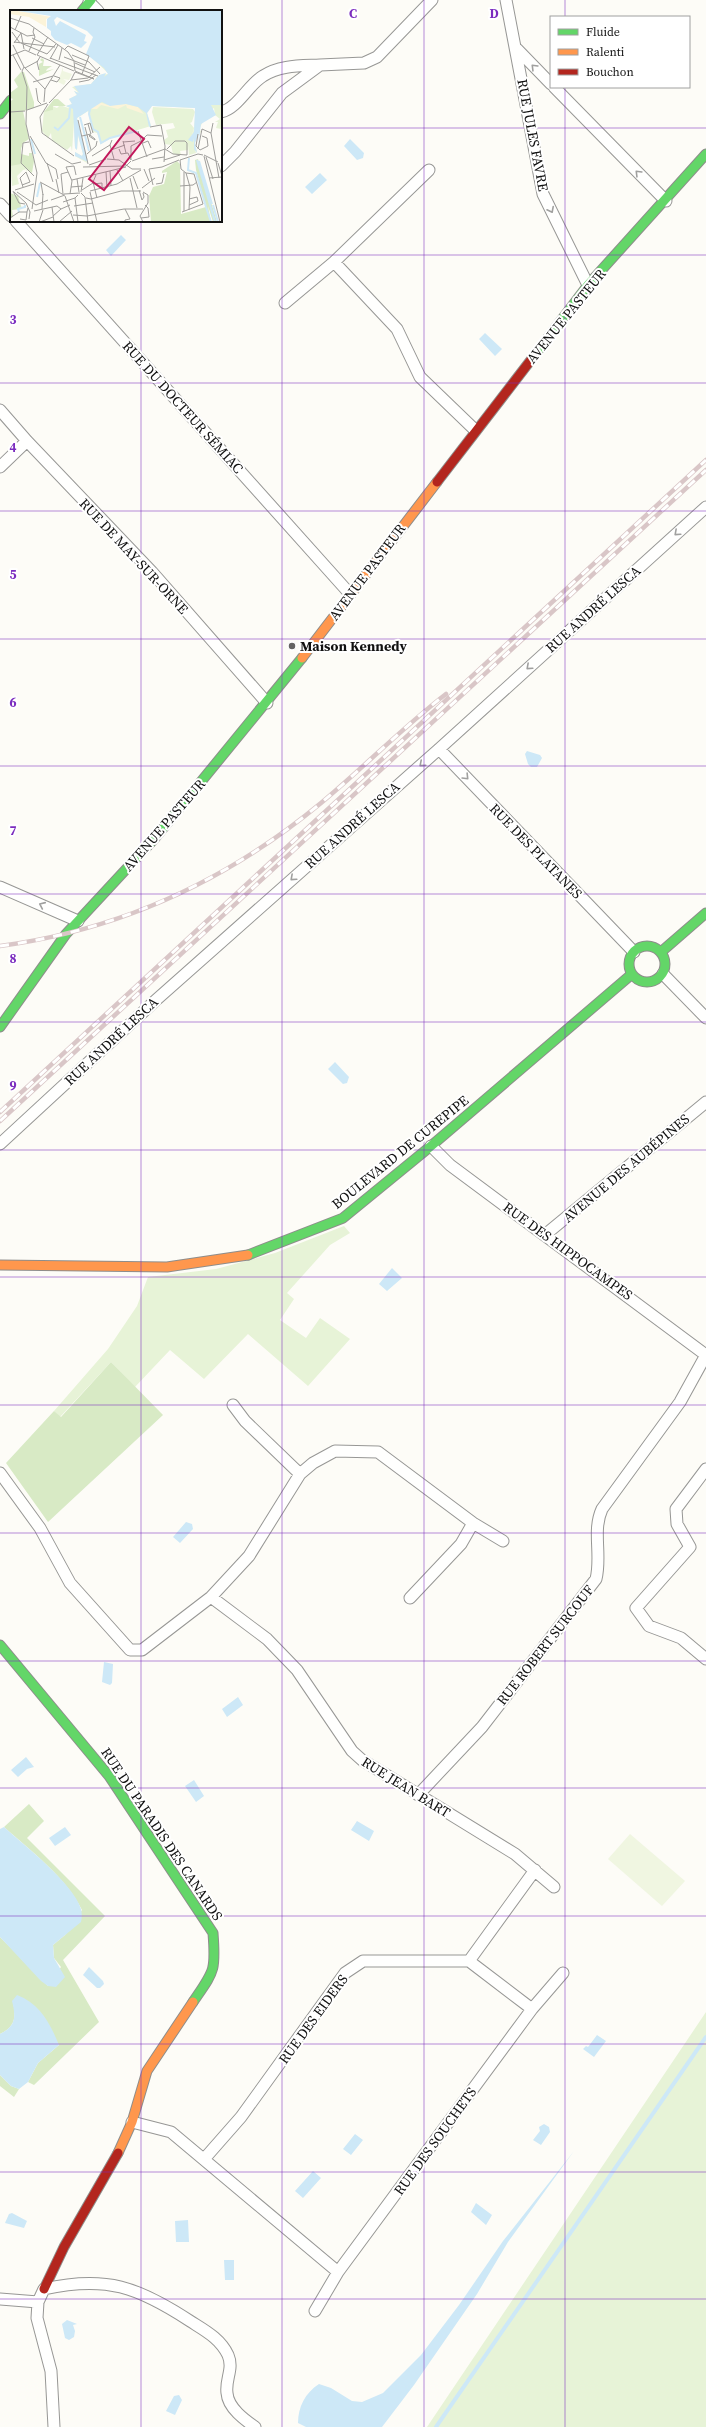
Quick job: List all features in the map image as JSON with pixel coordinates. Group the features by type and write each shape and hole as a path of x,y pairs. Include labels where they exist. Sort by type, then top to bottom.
{"street":[{"path":"222,111 236,103 262,76 278,68 364,64 377,57 432,0"},
{"name":"RUE JULES FAVRE","path":"506,0 517,49 543,194 588,285"},
{"path":"87,4 96,10"},
{"path":"517,49 550,83"},
{"path":"222,165 235,152 282,93 320,65"},
{"path":"555,88 666,201"},
{"path":"0,114 10,101"},
{"name":"AVENUE PASTEUR","path":"0,1027 66,934 155,838 267,703 475,430 588,285 666,201 706,154"},
{"path":"285,303 334,262 429,170"},
{"path":"0,204 10,215"},
{"name":"RUE DU DOCTEUR SÉMIAC","path":"17,222 350,594"},
{"path":"334,262 397,329 420,377 475,430"},
{"name":"RUE DE MAY-SUR-ORNE","path":"0,410 27,441 152,572 267,703"},
{"path":"0,467 27,441"},
{"name":"RUE ANDRÉ LESCA","path":"0,1144 156,1000 439,749 706,507"},
{"name":"RUE DES PLATANES","path":"439,749 634,952"},
{"path":"0,887 78,921"},
{"path":"661,952 706,912"},
{"path":"650,946 661,952 666,962 663,974 653,982 641,982 632,974 629,963 634,952 639,948 650,946"},
{"name":"BOULEVARD DE CUREPIPE","path":"0,1265 167,1267 253,1254 343,1218 431,1146 632,974"},
{"path":"663,974 706,1018"},
{"name":"AVENUE DES AUBÉPINES","path":"546,1234 706,1102"},
{"name":"RUE DES HIPPOCAMPES","path":"431,1146 450,1165 546,1234 706,1355"},
{"name":"RUE ROBERT SURCOUF","path":"418,1795 482,1727 596,1579 598,1570 596,1521 602,1509 680,1402 706,1355"},
{"path":"233,1406 245,1421 300,1474"},
{"path":"0,1473 40,1528 70,1583 130,1650 142,1650 211,1597 249,1556 300,1474 313,1463 335,1451 378,1452 473,1523 504,1541"},
{"path":"706,1469 676,1509 677,1524 690,1547 636,1608 649,1626 682,1638 706,1659"},
{"path":"410,1598 462,1544 473,1523"},
{"name":"RUE JEAN BART","path":"211,1597 267,1640 297,1670 352,1751 362,1760 515,1854 554,1887"},
{"name":"RUE DU PARADIS DES CANARDS","path":"0,1645 109,1776 213,1933 215,1961 213,1973 147,2071 132,2122 116,2157 64,2247 44,2289"},
{"path":"532,2009 469,1961 535,1870"},
{"name":"RUE DES EIDERS","path":"205,2158 241,2117 344,1973 363,1961 469,1961"},
{"name":"RUE DES SOUCHETS","path":"315,2312 338,2272 532,2009 563,1972"},
{"path":"132,2122 171,2132 205,2158 338,2272"},
{"path":"54,2427 51,2371 37,2318 38,2302 44,2289 64,2284 100,2282 142,2293 166,2305 215,2337 222,2346 231,2365 226,2393 229,2401 234,2409 256,2427"},
{"path":"0,2299 38,2302"}],"green space":[{"path":"344,1226 350,1233 330,1245 287,1293 294,1299 280,1320 306,1338 320,1318 350,1339 308,1386 248,1334 204,1379 170,1350 135,1387 111,1362 60,1417 54,1411 108,1349 137,1306 148,1277 216,1269 275,1253"},
{"path":"111,1362 163,1415 48,1522 6,1463 54,1411 61,1417"},
{"path":"29,1804 44,1821 27,1838 105,1916 63,1960 99,2022 34,2085 28,2082 38,2063 59,2045 13,2001 14,2020 9,2028 0,2034 0,1937 48,1986 61,1967 54,1958 53,1945 65,1935 82,1910 67,1886 57,1875 37,1855 4,1827"},
{"path":"630,1834 685,1881 662,1906 608,1859"},
{"path":"706,2012 706,2427 427,2427"},
{"path":"0,2075 11,2086 19,2089 14,2097 0,2086"}],"water":[{"path":"350,139 364,153 363,158 357,160 344,146"},
{"path":"320,173 327,180 312,194 305,187"},
{"path":"121,235 126,240 111,256 106,250"},
{"path":"485,333 502,349 495,356 479,339"},
{"path":"527,751 540,755 542,758 537,767 531,767 528,764 525,754"},
{"path":"335,1062 349,1077 347,1083 343,1084 328,1069"},
{"path":"392,1268 402,1278 387,1291 379,1284"},
{"path":"186,1522 192,1524 193,1529 180,1543 173,1537"},
{"path":"104,1662 113,1664 112,1683 110,1685 102,1682"},
{"path":"238,1697 243,1705 227,1717 222,1709"},
{"path":"26,1757 34,1767 27,1769 18,1777 11,1770"},
{"path":"194,1780 204,1796 196,1802 185,1786"},
{"path":"357,1821 374,1831 369,1841 351,1830"},
{"path":"4,1827 59,1877 69,1888 81,1909 81,1922 53,1945 54,1958 65,1977 56,1987 48,1986 41,1981 0,1937 0,1829"},
{"path":"65,1827 71,1835 55,1846 49,1838"},
{"path":"89,1967 103,1981 104,1984 100,1988 97,1988 83,1975"},
{"path":"17,1995 38,2009 48,2022 59,2045 38,2063 28,2082 19,2089 11,2086 0,2075 0,2034 9,2028 14,2020 12,2001"},
{"path":"597,2035 606,2041 594,2057 583,2049 586,2046 588,2047"},
{"path":"544,2124 549,2127 550,2132 541,2145 533,2140 540,2131 539,2127"},
{"path":"355,2134 363,2140 351,2155 343,2149"},
{"path":"574,2151 508,2242 477,2294 414,2385 382,2427 306,2427 298,2423 299,2411 303,2401 306,2396 319,2384 331,2388 352,2401 362,2402 383,2393 421,2355 459,2305 503,2241"},
{"path":"313,2171 321,2178 303,2198 295,2191"},
{"path":"476,2203 492,2215 486,2225 471,2212"},
{"path":"12,2213 27,2221 24,2228 5,2223 9,2214"},
{"path":"188,2220 189,2242 176,2242 175,2221"},
{"path":"224,2260 234,2260 234,2280 225,2280"},
{"path":"67,2320 77,2324 73,2325 75,2331 74,2337 69,2340 65,2338 62,2324"},
{"path":"179,2395 182,2400 175,2415 166,2411 174,2396"}],"waterway":[{"path":"436,2427 706,2037"}],"railway":[{"path":"0,1112 706,460"},
{"path":"0,1121 706,470"},
{"path":"0,946 88,928 130,914 171,897 210,878 248,856 285,831 321,803 414,720 446,694"}],"traffic: fast":[{"path":"83,10 91,0"},
{"path":"0,114 10,101"},
{"path":"534,356 588,285 706,154"},
{"path":"0,1027 66,934 155,838 302,658"},
{"path":"661,952 706,913"},
{"path":"651,946 660,951 664,957 665,964 664,971 660,977 651,982 643,982 634,977 630,971 629,960 634,951 640,947 651,946"},
{"path":"248,1255 343,1218 431,1146 632,974"},
{"path":"0,1645 109,1776 213,1933 214,1964 209,1977 193,2002"}],"traffic: slow":[{"path":"302,658 437,482"},
{"path":"0,1265 167,1267 248,1255"},
{"path":"118,2153 132,2122 147,2071 193,2002"}],"traffic: jam":[{"path":"437,482 534,356"},
{"path":"44,2289 64,2247 118,2153"}],"place":[{"name":"Maison Kennedy","path":"292,646"}]}
